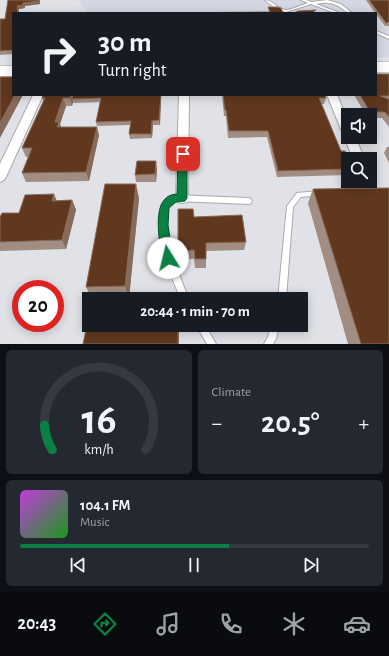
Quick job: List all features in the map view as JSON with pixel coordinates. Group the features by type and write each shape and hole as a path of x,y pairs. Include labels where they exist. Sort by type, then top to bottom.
{"highway":[{"path":"377,67 389,67"},
{"path":"0,71 12,71"}],"street":[{"path":"0,176 38,96"},
{"path":"182,198 184,96"},
{"path":"332,96 341,116"}],"lane":[{"path":"267,0 277,8 286,11 312,3 326,1 340,5 349,12"},
{"path":"303,0 335,12"},
{"path":"377,32 389,38"},
{"path":"283,292 290,206 299,195 328,192"},
{"path":"183,292 168,258 163,225 164,206 174,198 249,201"},
{"path":"204,332 212,344"},
{"path":"268,344 272,339 274,332"}],"shaded area":[{"path":"78,0 389,0 389,57 377,57 377,12 87,12"}],"building":[{"path":"8,0 39,0 23,3 23,5 17,6 18,12 12,12 12,50 0,51 0,19 5,19"},
{"path":"369,0 389,0 389,22 386,23"},
{"path":"268,7 281,8 283,12 270,12"},
{"path":"316,10 313,12 296,12"},
{"path":"377,74 389,74 389,96 380,96 389,99 389,117 385,112 377,112 377,108 368,108 361,96 377,96"},
{"path":"0,77 12,77 12,96 14,96 0,123"},
{"path":"43,96 71,96 70,98 63,98 55,122 59,122 57,127 97,127 86,172 22,173 32,148 22,148 45,98 42,98"},
{"path":"73,96 161,96 159,120 152,121 151,134 129,134 131,121 96,122 101,98 72,99"},
{"path":"223,96 325,96 326,98 319,98 341,151 345,152 341,152 341,169 278,171 268,131 229,131"},
{"path":"137,161 156,161 155,174 135,175"},
{"path":"105,184 136,184 125,286 86,287"},
{"path":"389,188 389,344 361,344 313,189"},
{"path":"54,194 52,201 72,200 62,240 0,242 0,217 2,213 19,213 25,195"},
{"path":"178,209 193,209 194,217 242,215 246,242 206,243 206,259 195,259 194,250 178,251"},
{"path":"86,332 178,332 178,344 83,344"}],"route":[{"path":"168,258 163,225 164,206 174,198 182,198 183,154"}]}
